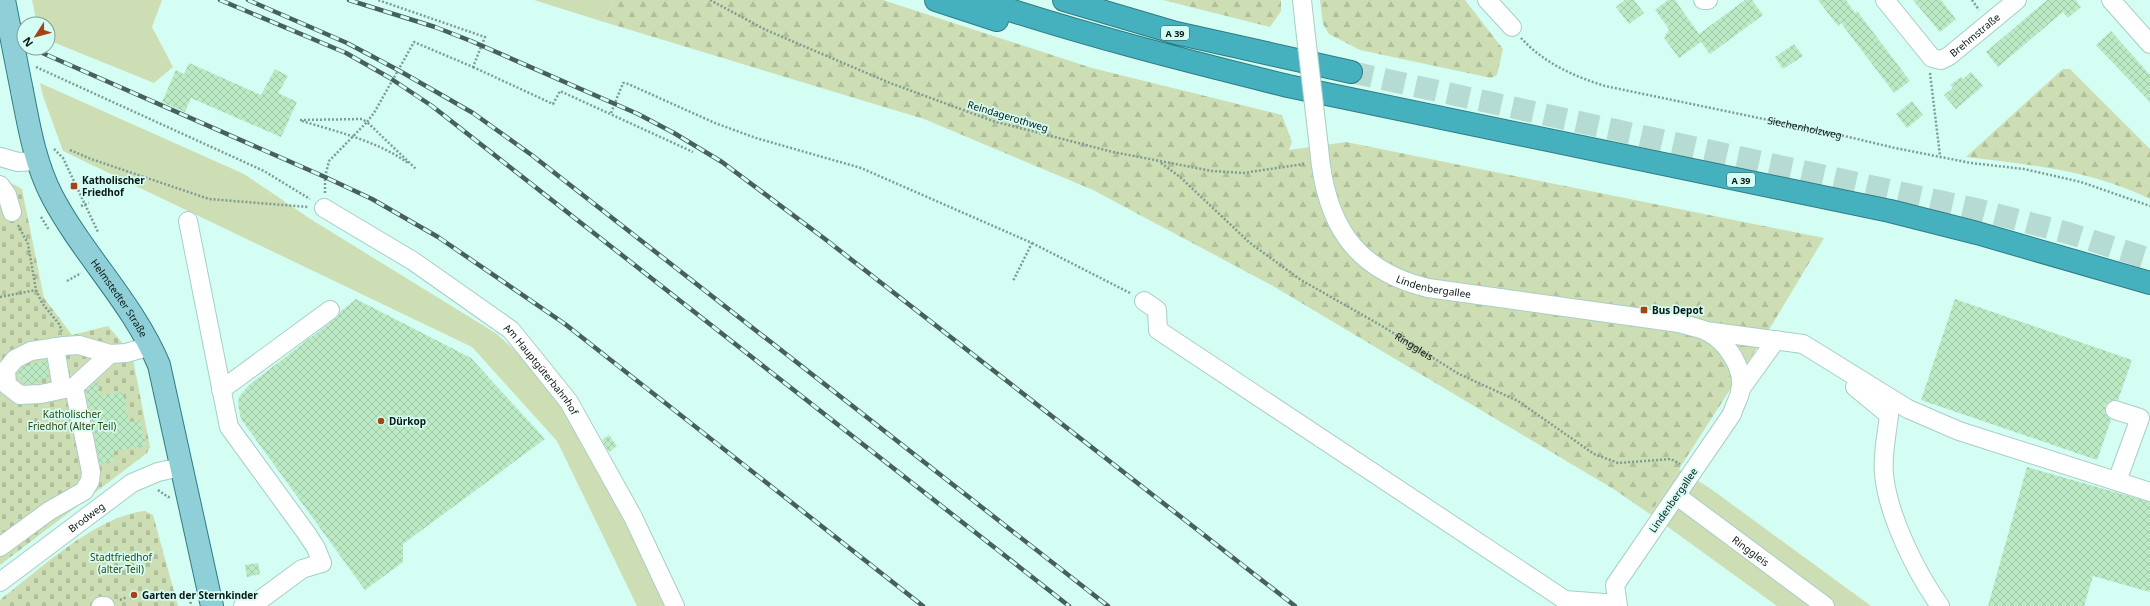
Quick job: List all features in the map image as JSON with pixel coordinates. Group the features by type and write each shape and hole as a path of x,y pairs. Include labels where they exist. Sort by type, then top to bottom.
{"highway":[{"path":"936,0 1004,22 1032,27 1059,27"},
{"name":"A 39","path":"979,0 1059,27 1288,86 1890,211 1984,235 2150,283"},
{"name":"A 39","path":"1064,0 1176,33 1351,72"}],"main road":[{"name":"Helmstedter Straße","path":"4,0 38,161 61,210 151,346 165,386 181,467 212,606"}],"street":[{"name":"Lindenbergallee","path":"1302,0 1319,155 1328,202 1344,236 1366,260 1394,277 1428,288 1679,323 1706,331 1729,352 1737,365 1741,379 1740,390 1732,414 1616,585 1617,605"},
{"path":"1487,0 1512,27"},
{"path":"1703,0 1708,0"},
{"path":"1885,0 1932,58"},
{"name":"Brehmstraße","path":"1932,58 1941,60 1949,56 2017,0"},
{"path":"2111,0 2150,44"},
{"path":"0,157 18,162 38,161"},
{"path":"0,185 7,195 12,212"},
{"name":"Am Hauptgüterbahnhof","path":"324,208 413,261 510,330 569,402 633,517 675,606"},
{"path":"188,221 229,427 307,534 316,548 322,563"},
{"path":"1144,301 1157,310 1158,330 1565,600 1617,605"},
{"path":"221,390 330,310"},
{"path":"1706,331 1804,344 1915,412 1959,430 2150,492"},
{"name":"Lindenbergallee","path":"1740,390 1776,340"},
{"path":"110,354 68,388 41,394 20,395 4,387 6,370 14,359 32,351 60,346 79,345 110,354 151,346"},
{"path":"0,547 49,511 84,491 90,481 91,472 68,388 60,346"},
{"path":"1830,360 1861,393 1889,415 1884,473 1895,520 1929,590 1940,606"},
{"path":"2115,410 2145,420 2118,481"},
{"name":"Brodweg","path":"0,582 132,483 158,472 181,467"},
{"name":"Ringgleis","path":"1677,496 1825,606"},
{"path":"243,606 252,606 302,569 322,563"},
{"path":"269,606 311,575 322,563"}],"path":[{"path":"378,0 485,37 473,67"},
{"name":"Reindagerothweg","path":"710,0 766,30 875,77 993,121 1161,162 1212,171 1244,173 1319,155"},
{"name":"Siechenholzweg","path":"1512,27 1529,47 1550,63 1584,79 1605,86 1836,134 1895,148 1971,163 2024,169 2081,182 2150,206"},
{"path":"324,208 325,177 328,161 374,113 414,42 473,67 553,104 560,91 611,113 693,152"},
{"path":"1932,58 1930,82 1940,156"},
{"path":"35,67 264,171 324,208"},
{"path":"611,113 624,83 626,83 722,126 792,149 861,168 1032,243 1144,301"},
{"path":"362,119 367,122 416,169 397,155 353,136 300,120 362,119"},
{"path":"70,150 91,159 209,199 324,208"},
{"name":"Ringgleis","path":"1161,162 1180,177 1250,243 1301,280 1382,326 1459,374 1518,401 1594,454 1618,463 1671,459 1693,472"},
{"path":"81,206 89,203"},
{"path":"12,212 28,244 36,290 42,303 59,324 60,346"},
{"path":"39,213 49,231"},
{"path":"1013,281 1032,243"},
{"path":"75,268 84,279"},
{"path":"67,282 85,270"},
{"path":"0,297 36,290"}],"green space":[{"path":"32,0 162,0 152,27 173,67 154,83 56,43 56,16 35,16"},
{"path":"534,0 613,0 604,22"},
{"path":"613,0 883,0 1092,68 1282,115 1292,142 1289,150 1346,142 1824,238 1773,323 1650,514 1615,490 1273,286 1093,190 924,119 604,22"},
{"path":"1163,0 1281,0 1281,11 1270,27"},
{"path":"1320,0 1465,0 1503,49 1497,75 1491,78 1360,50 1329,34 1323,24"},
{"path":"2063,69 2070,69 2150,149 2150,199 2129,189 2083,175 2036,166 1966,157"},
{"path":"40,83 244,174 312,220 497,334 532,367 561,402 628,519 669,606 637,606 557,441 472,347 63,151 43,96"},
{"name":"Katholischer Friedhof (Alter Teil)","path":"0,177 22,189 44,298 72,335 108,326 125,346 133,359 150,447 147,453 0,565"},
{"path":"1679,469 1711,489 1871,606 1777,606 1650,514"},
{"name":"Stadtfriedhof (alter Teil)","path":"145,511 153,515 178,606 0,606 0,600 50,560 88,533 126,515"}],"building":[{"path":"1625,0 1634,0 1644,13 1629,24 1616,7"},
{"path":"1668,0 1675,0 1699,34 1745,0 1752,0 1763,15 1710,54 1701,42 1679,58 1664,38 1669,29 1655,10"},
{"path":"1818,0 1846,0 1855,13 1857,11 1910,81 1894,93 1841,23 1838,26"},
{"path":"1913,0 1941,0 1956,19 1940,32"},
{"path":"2047,0 2077,0 2076,1 2081,7 2068,18 2063,12 1998,67 1986,52"},
{"path":"2111,31 2150,75 2150,102 2096,45"},
{"path":"1794,44 1803,56 1783,69 1775,57"},
{"path":"189,63 261,95 275,69 288,76 278,93 297,102 281,137 191,98 185,112 162,102 176,70 184,74"},
{"path":"1971,72 1983,86 1956,109 1944,95 1953,88 1950,85 1961,77 1963,79"},
{"path":"1912,101 1923,115 1907,128 1896,114"},
{"path":"356,299 471,358 545,439 403,544 403,562 365,590 241,419 238,404 239,397 249,385 336,318 340,312"},
{"path":"1955,299 2132,360 2118,400 2112,400 2105,406 2105,413 2111,420 2097,460 1921,400"},
{"path":"47,360 49,377 38,380 39,384 24,384 17,373 22,367"},
{"path":"95,382 98,382 100,396 123,392 129,422 140,420 146,445 112,452 114,461 100,464 86,390"},
{"path":"609,435 617,446 609,452 602,440"},
{"path":"2027,467 2150,502 2150,592 2093,576 2084,606 1988,606"},
{"path":"258,563 260,574 247,577 245,565"}],"tunnel":[{"path":"1351,72 1980,210 2068,233 2150,259"}],"railway":[{"path":"220,0 346,53 390,78 432,106 1069,606"},
{"path":"248,0 347,43 473,113 533,156 1108,606"},
{"path":"349,0 435,27 471,41 638,114 674,133 722,162 825,239 1295,606"},
{"path":"0,36 16,42"},
{"path":"49,56 325,177 372,199 438,237 565,324 923,606"}],"place":[{"name":"Katholischer Friedhof","path":"74,186"},
{"name":"Bus Depot","path":"1644,310"},
{"name":"Dürkop","path":"381,421"},
{"name":"Garten der Sternkinder","path":"134,595"}]}
